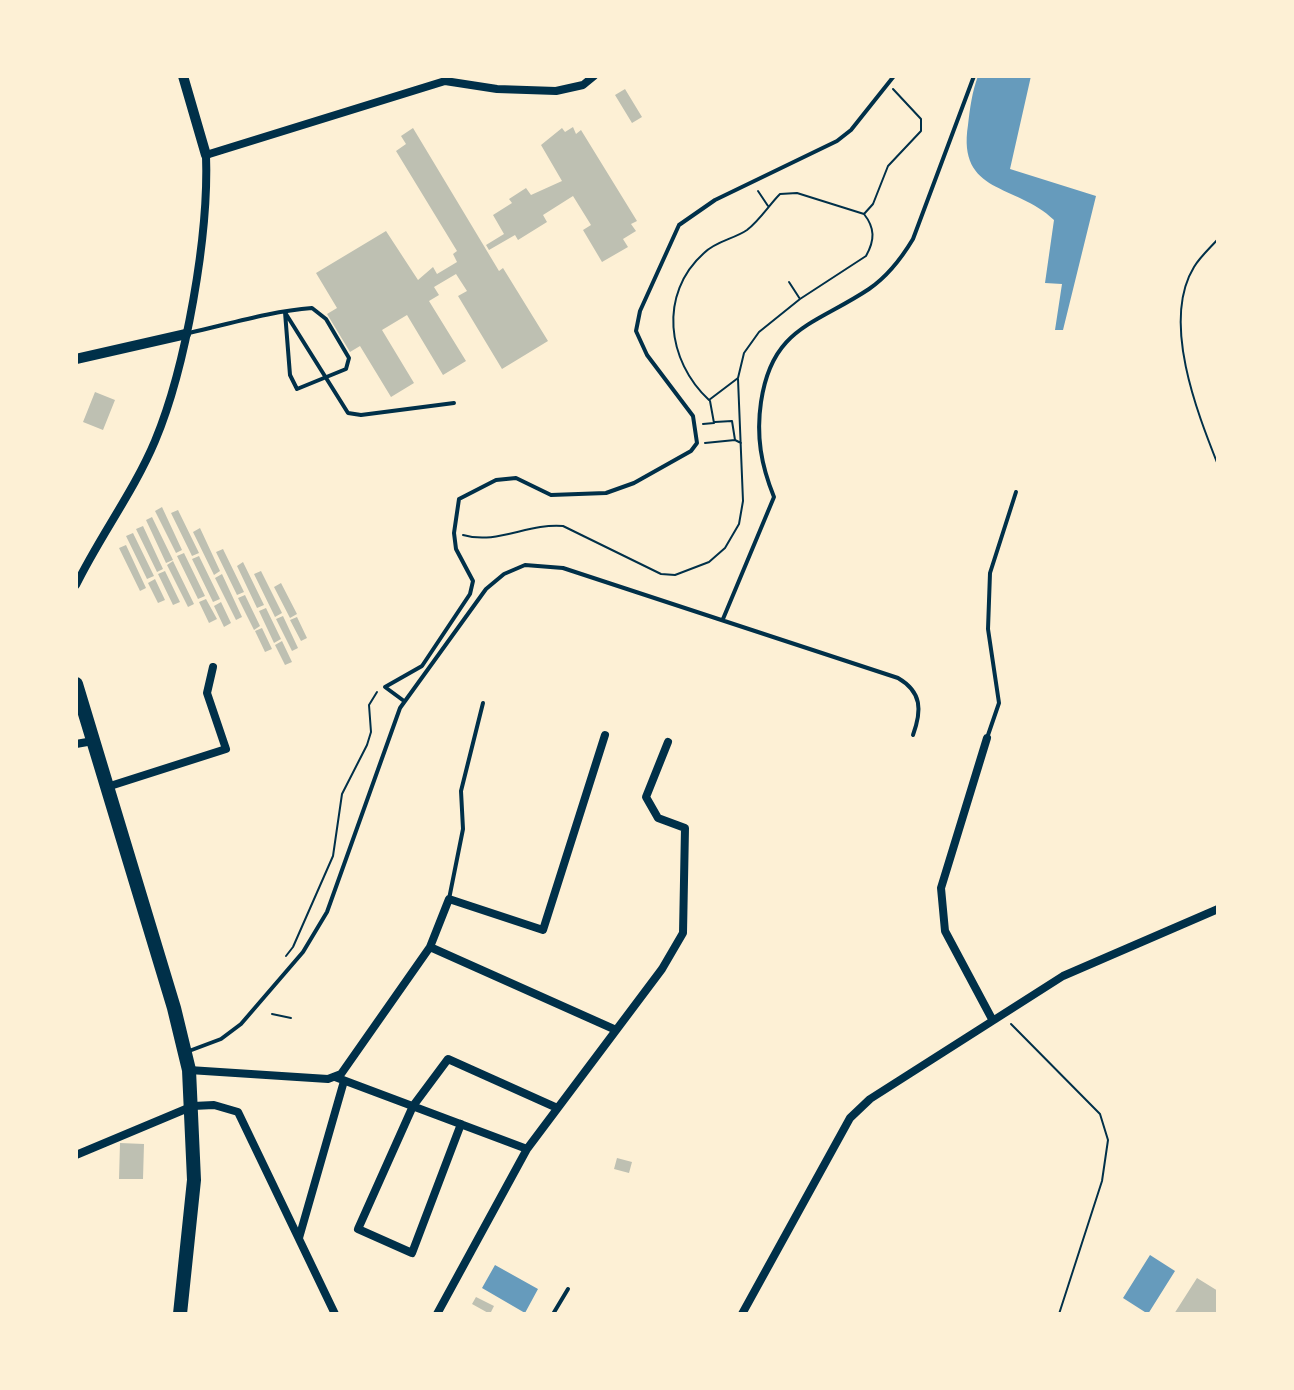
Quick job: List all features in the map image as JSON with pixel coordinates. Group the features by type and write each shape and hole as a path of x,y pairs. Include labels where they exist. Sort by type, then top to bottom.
{"main road":[{"path":"76,684 189,1070 194,1180 180,1314"}],"street":[{"path":"76,585 155,441 186,334 208,199 206,155 183,76"},
{"path":"206,155 443,78 497,89 556,91 583,85 594,76"},
{"path":"76,359 186,334"},
{"path":"107,787 226,749 207,693 213,667"},
{"path":"334,1077 341,1074 430,947 449,899 543,930 605,735"},
{"path":"987,738 941,888 945,931 996,1016"},
{"path":"76,744 93,741"},
{"path":"437,1314 527,1149 555,1107 616,1030 683,933 685,828 658,818 646,797 668,742"},
{"path":"742,1314 850,1118 906,1073 1063,976 1218,909"},
{"path":"430,947 616,1030"},
{"path":"461,1124 412,1253 358,1229 413,1106 448,1059 555,1107"},
{"path":"189,1070 334,1077 527,1149"},
{"path":"298,1238 344,1081"},
{"path":"76,1155 193,1106 214,1105 238,1112 335,1314"}],"lane":[{"path":"404,701 385,687 422,666 470,594 473,581 456,549 454,533 459,499 487,483 516,478 551,495 606,493 634,483 691,451 697,443 693,416 647,355 636,331 640,311 679,225 715,200 754,184 837,141 851,130 894,76"},
{"path":"723,619 774,497 762,469 758,433 765,378 773,356 807,323 868,290 901,258 913,239 974,76"},
{"path":"186,334 285,312 312,308 326,319 349,364 303,389 291,383 285,312"},
{"path":"285,312 348,413 361,415 454,403"},
{"path":"987,738 999,703 988,629 990,573 1016,492"},
{"path":"186,1053 221,1039 241,1024 303,952 327,912 404,701 486,589 504,574 525,565 563,568 898,678 912,686 920,711 913,735"},
{"path":"449,899 463,829 461,791 483,703"},
{"path":"553,1314 568,1289"}],"path":[{"path":"864,214 876,198 888,166 921,131 921,119 899,95"},
{"path":"754,184 768,207"},
{"path":"454,533 492,539 546,525 563,526 650,571 675,575 695,569 725,548 739,524 743,501 738,378 751,342 800,299 866,256 873,234 864,214 797,193 780,194 746,231 701,255 684,280 675,302 672,335 679,357 693,382 709,400 714,423"},
{"path":"1218,239 1193,268 1178,327 1193,392 1218,465"},
{"path":"789,282 800,299"},
{"path":"709,400 738,378"},
{"path":"695,425 732,421 735,440"},
{"path":"697,443 735,440 743,444"},
{"path":"285,957 293,947 333,856 342,794 361,760 371,732 369,705 385,687"},
{"path":"272,1014 291,1018"},
{"path":"996,1016 1086,1098 1100,1114 1108,1140 1102,1181 1059,1314"}],"water":[{"path":"978,76 1031,76 1010,169 1096,196 1063,330 1055,330 1062,284 1045,283 1054,220 1039,208 993,185 980,176 971,164 967,148 968,125"},
{"path":"1150,1255 1175,1271 1148,1314 1123,1298"},
{"path":"495,1265 538,1289 525,1313 482,1288"}],"building":[{"path":"625,89 642,117 632,123 615,95"},
{"path":"573,127 576,134 581,130 637,221 631,224 636,231 623,239 628,247 602,262 583,230 591,225 573,196 543,215 547,222 518,240 515,235 489,250 486,245 504,234 493,215 512,203 509,199 526,188 531,195 562,181 541,145 562,128 565,132"},
{"path":"413,128 499,271 503,268 548,341 502,369 458,296 467,291 456,274 434,287 439,295 429,301 466,361 443,375 407,315 382,330 414,383 391,397 360,346 350,352 327,314 337,308 316,273 386,231 418,280 433,267 437,274 457,262 453,254 457,251 396,151 406,144 401,136"},
{"path":"95,392 115,400 103,430 83,422"},
{"path":"162,507 182,550 176,553 155,511"},
{"path":"178,510 199,553 192,556 171,513"},
{"path":"152,517 173,560 166,563 146,520"},
{"path":"143,526 163,569 157,572 136,529"},
{"path":"200,528 220,571 214,575 193,532"},
{"path":"133,533 154,576 147,579 126,536"},
{"path":"126,545 146,588 140,591 119,548"},
{"path":"223,549 244,592 237,595 216,552"},
{"path":"184,553 205,596 198,599 177,556"},
{"path":"199,556 220,599 213,602 192,559"},
{"path":"173,561 194,604 188,607 167,565"},
{"path":"243,562 264,605 257,608 237,566"},
{"path":"165,571 180,602 173,605 158,574"},
{"path":"261,571 282,613 275,617 254,574"},
{"path":"222,574 242,617 236,620 215,578"},
{"path":"155,579 165,600 158,603 148,583"},
{"path":"281,583 297,614 290,618 274,587"},
{"path":"245,595 260,626 254,630 238,598"},
{"path":"206,599 217,619 209,623 199,602"},
{"path":"221,602 231,623 224,627 214,606"},
{"path":"266,608 281,639 274,643 259,611"},
{"path":"283,616 298,648 292,651 276,619"},
{"path":"297,617 307,638 301,641 290,620"},
{"path":"262,628 272,649 265,652 255,631"},
{"path":"282,641 292,662 285,665 275,645"},
{"path":"120,1143 144,1144 143,1179 119,1179"},
{"path":"617,1158 632,1162 629,1173 614,1169"},
{"path":"1197,1278 1218,1291 1218,1314 1174,1314"},
{"path":"476,1297 494,1306 490,1314 472,1304"}]}
